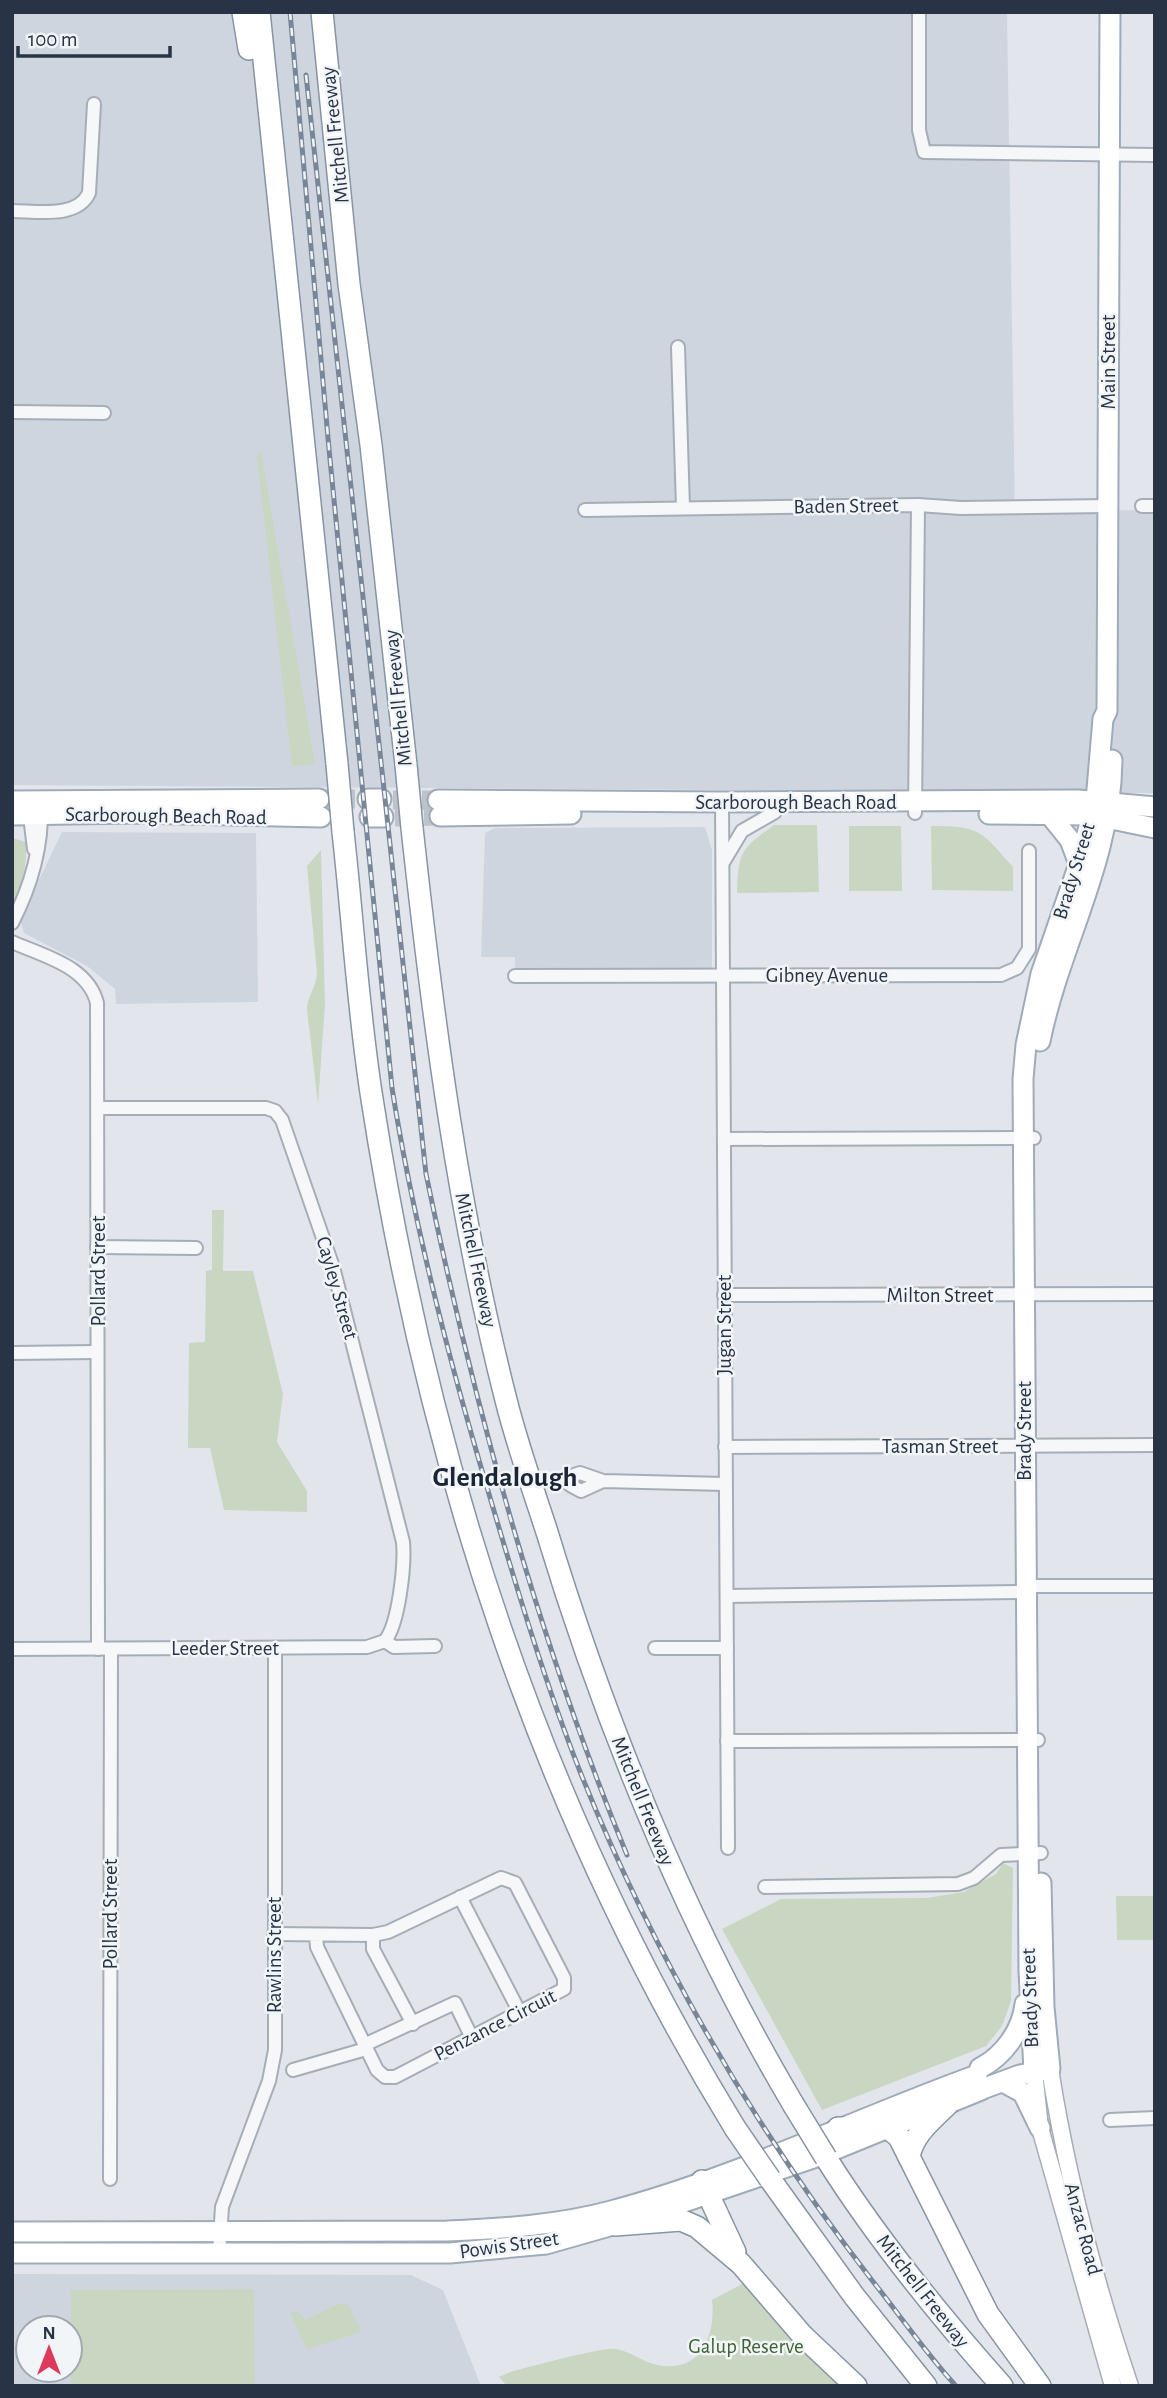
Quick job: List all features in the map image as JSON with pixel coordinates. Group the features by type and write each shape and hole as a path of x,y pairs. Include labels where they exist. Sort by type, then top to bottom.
{"highway":[{"path":"243,12 279,213"},
{"path":"258,12 363,1020 380,1142 404,1270 470,1537 514,1672 565,1800 649,1978 735,2128 785,2202 853,2296 926,2386"},
{"name":"Mitchell Freeway","path":"322,12 349,284 371,445 405,765 448,1116 506,1402 575,1625 665,1857 726,1987 840,2180 955,2333 1002,2386"},
{"path":"909,2157 911,2145 921,2131 948,2104"},
{"path":"838,2128 888,2128 899,2137 988,2314 1040,2386"},
{"path":"705,2188 741,2264"},
{"path":"615,2225 681,2220 697,2227 741,2264 803,2336 856,2386"}],"main road":[{"name":"Main Street","path":"1102,809 1102,719 1107,712 1110,12"},
{"name":"Main Street","path":"1102,809 1112,781 1112,718 1107,712"},
{"path":"1112,781 1147,807"},
{"name":"Scarborough Beach Road","path":"722,807 775,811 915,807 1050,815 1102,809 1155,828"},
{"name":"Scarborough Beach Road","path":"439,808 1147,807"},
{"name":"Scarborough Beach Road","path":"27,808 320,808"},
{"name":"Brady Street","path":"1041,2064 1032,1740 1028,1138 1023,1079 1033,1008 1079,864 1102,809"},
{"name":"Brady Street","path":"1028,1138 1044,1019 1059,967 1098,862 1102,809"},
{"path":"1050,815 1070,840 1079,864"},
{"name":"Brady Street","path":"1034,1853 1029,1983 1041,2064"},
{"path":"1029,1983 1015,2034 981,2078 1023,2093 1040,2128"},
{"name":"Powis Street","path":"14,2254 457,2252 546,2244 615,2225 838,2128 981,2078 1041,2064"},
{"name":"Anzac Road","path":"1041,2064 1040,2128 1113,2386"},
{"name":"Anzac Road","path":"1041,2064 1104,2310 1130,2386"},
{"name":"Powis Street","path":"12,2231 490,2229 609,2212 819,2156 948,2104 981,2078"}],"street":[{"path":"919,12 919,130 924,152 1155,155"},
{"path":"12,211 67,210 86,200 89,193 94,104"},
{"path":"678,347 683,508"},
{"path":"12,412 104,413"},
{"path":"915,807 918,505"},
{"name":"Baden Street","path":"585,510 918,505 961,508 1107,506"},
{"name":"Jugan Street","path":"722,807 725,975 727,1848"},
{"path":"12,923 33,872 35,852 27,808"},
{"path":"722,865 742,831 775,811"},
{"name":"Gibney Avenue","path":"515,976 1001,975 1017,968 1029,949 1029,851"},
{"name":"Pollard Street","path":"12,942 76,971 91,987 98,1013 97,1352 104,1649 110,2179"},
{"name":"Cayley Street","path":"99,1108 266,1108 275,1111 282,1120 333,1267 403,1542 404,1557 392,1626 385,1641"},
{"path":"724,1139 1028,1138"},
{"path":"97,1247 196,1248"},
{"name":"Milton Street","path":"724,1296 1155,1294"},
{"path":"12,1353 97,1352"},
{"name":"Tasman Street","path":"724,1447 1155,1445"},
{"path":"603,1481 725,1484"},
{"path":"727,1596 1155,1586"},
{"name":"Leeder Street","path":"12,1649 367,1647 385,1641 394,1647 435,1646"},
{"name":"Rawlins Street","path":"219,2253 222,2207 273,2064 275,1648"},
{"path":"655,1648 727,1648"},
{"path":"727,1741 1032,1740"},
{"path":"765,1887 958,1884 974,1878 1002,1855 1034,1853"},
{"name":"Penzance Circuit","path":"274,1934 373,1935 388,1932 501,1878 515,1884 558,1966 564,1989 395,2077 385,2077 377,2070 365,2047 317,1947 316,1935"},
{"path":"460,1897 520,2013"},
{"path":"373,1935 373,1949 413,2024"},
{"path":"293,2070 365,2047 455,2003 472,2038"},
{"path":"1110,2120 1155,2118"}],"shaded area":[{"path":"12,12 1007,12 1015,511 1155,510 1155,793 12,785"},
{"path":"705,827 712,850 712,968 515,971 515,957 481,957 485,833 495,828"},
{"path":"62,832 256,833 258,1002 116,1004 115,989 87,966 24,933 20,919"},
{"path":"12,2274 411,2275 443,2290 481,2386 12,2386"}],"green space":[{"path":"261,452 315,764 292,766 257,457"},
{"path":"774,825 817,825 819,892 737,893 740,860 748,846"},
{"path":"849,826 901,826 902,891 849,891"},
{"path":"931,826 970,829 986,838 1013,867 1013,891 932,890"},
{"path":"12,838 26,842 26,851 24,875 12,907"},
{"path":"321,850 325,1004 318,1104 307,1009 317,973 307,866"},
{"path":"212,1210 224,1210 223,1271 253,1271 283,1394 277,1442 307,1491 307,1512 224,1510 210,1448 188,1448 189,1343 205,1342 206,1271 212,1270"},
{"path":"1003,1863 1013,1868 1011,2001 1002,2026 986,2046 822,2110 722,1929 781,1899 927,1898 964,1892 996,1874"},
{"path":"1116,1896 1155,1896 1155,1940 1117,1940"},
{"name":"Galup Reserve","path":"744,2283 840,2386 507,2386 499,2377 510,2372 608,2349 621,2350 657,2365 684,2364 702,2350 708,2339 713,2314 712,2300"},
{"path":"254,2289 255,2386 71,2386 84,2384 84,2314 71,2314 71,2290"},
{"path":"338,2304 348,2304 361,2332 307,2349 290,2313 296,2311 306,2320"}],"tunnel":[{"path":"319,799 355,799"},
{"path":"393,800 438,800"},
{"path":"395,817 440,816"}],"railway":[{"path":"290,12 329,449 392,1088 422,1242 474,1444 555,1705 610,1841 673,1973 746,2099 827,2221 956,2386"},
{"path":"306,75 426,1174 465,1347 511,1519 564,1689 627,1855"}],"district":[{"name":"Glendalough","path":"505,1478"}]}
